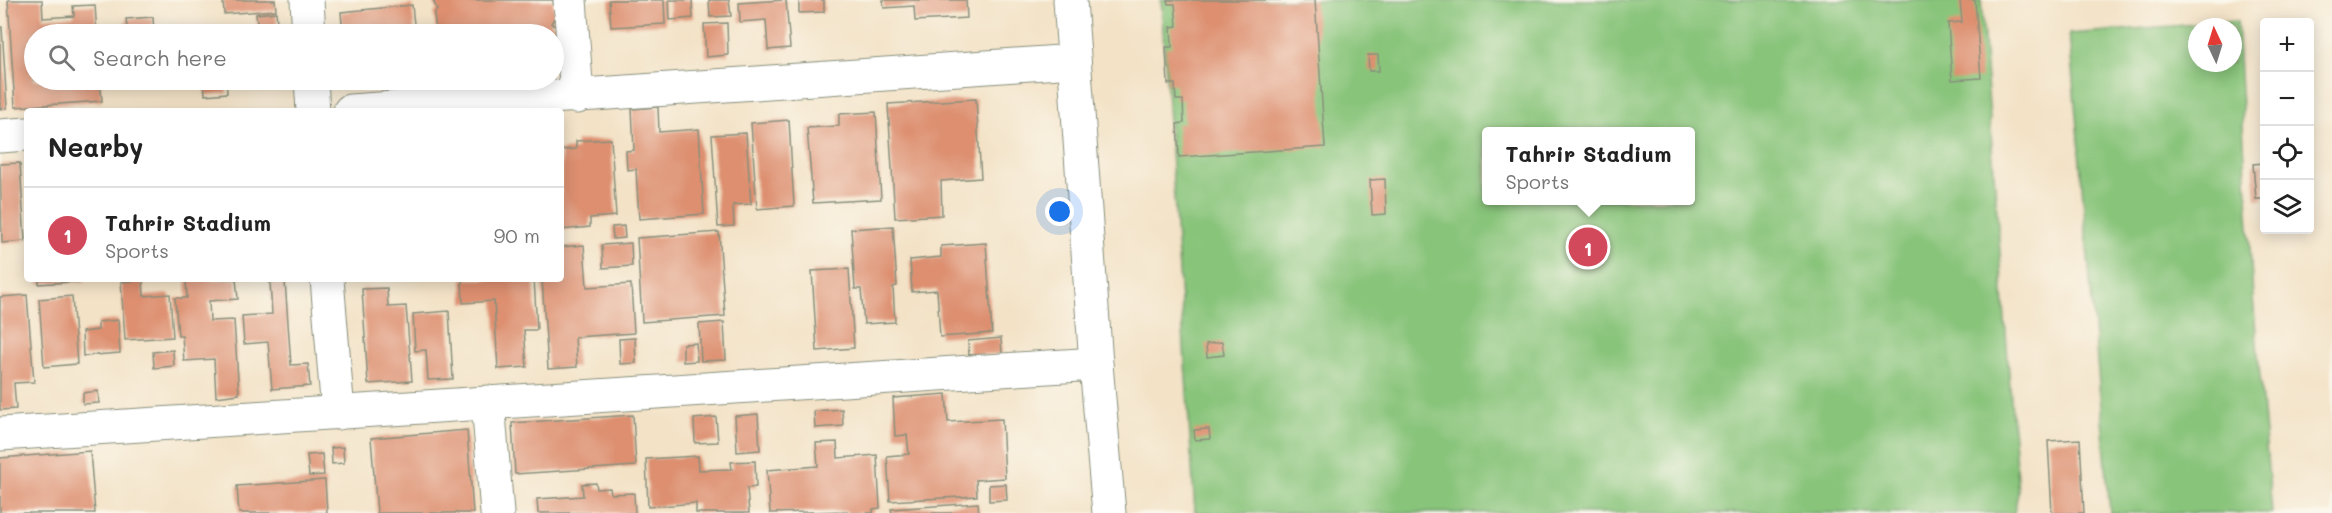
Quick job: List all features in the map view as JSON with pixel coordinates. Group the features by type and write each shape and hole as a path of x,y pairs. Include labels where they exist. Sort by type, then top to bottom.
{"street":[{"path":"307,0 308,24"},
{"path":"570,0 577,97"},
{"path":"1070,0 1109,513"},
{"path":"399,108 1074,61"},
{"path":"312,90 313,108"},
{"path":"0,136 24,134"},
{"path":"327,282 338,413"},
{"path":"0,434 1096,364"},
{"path":"488,402 496,513"}],"green space":[{"path":"1161,0 1981,0 2018,493 2014,513 1195,513"},
{"path":"2188,25 2188,72 2240,72 2253,298 2272,513 2110,513 2069,34"}],"building":[{"path":"8,0 42,0 43,18 74,16 73,6 95,5 96,24 24,24 24,90 101,90 102,101 15,107"},
{"path":"223,0 275,0 276,10 224,14"},
{"path":"433,0 553,0 555,17 552,24 435,24 434,14 437,10"},
{"path":"609,0 664,0 665,24 611,27"},
{"path":"669,0 692,0 693,18 670,20"},
{"path":"709,0 729,0 731,16 710,17"},
{"path":"786,0 790,48 768,50 766,20 740,22 739,3"},
{"path":"799,0 824,0 824,12 799,13"},
{"path":"883,0 966,0 967,18 915,21 914,6 884,8"},
{"path":"1167,0 1315,0 1325,147 1179,157 1177,124 1184,123 1183,100 1176,100 1175,84 1168,84 1166,47 1172,47 1171,27 1177,26 1175,4 1168,4"},
{"path":"1960,0 1975,0 1981,78 1952,80 1948,23 1962,22"},
{"path":"412,5 414,24 342,24 341,12"},
{"path":"276,12 277,24 257,24 256,14"},
{"path":"153,17 153,24 127,24 126,19"},
{"path":"727,23 728,55 706,57 704,24"},
{"path":"0,27 2,27 7,108 0,109"},
{"path":"1368,55 1378,55 1379,71 1369,71"},
{"path":"205,90 227,90 227,93 205,95"},
{"path":"976,99 981,178 941,181 942,215 895,218 888,104"},
{"path":"658,107 659,132 699,129 704,214 639,219 636,169 627,170 626,151 634,150 632,109"},
{"path":"876,112 881,199 813,203 807,128 839,126 839,114"},
{"path":"789,120 794,206 757,209 751,123"},
{"path":"746,133 751,204 733,205 734,226 718,227 712,135"},
{"path":"611,139 616,216 590,218 590,227 564,230 564,150 576,149 576,141"},
{"path":"20,163 24,241 2,243 0,164"},
{"path":"2260,163 2260,199 2256,199 2253,164"},
{"path":"1385,179 1386,214 1372,215 1370,180"},
{"path":"624,226 625,238 613,239 612,227"},
{"path":"893,226 897,286 893,287 895,322 864,324 861,289 855,289 851,229"},
{"path":"719,232 725,316 642,322 637,238"},
{"path":"631,243 632,266 603,268 602,245"},
{"path":"986,243 992,333 940,337 937,290 912,292 910,260 941,257 941,246"},
{"path":"584,245 587,287 631,284 634,333 575,337 577,367 548,369 542,282 564,282 564,247"},
{"path":"849,269 854,348 817,351 812,271"},
{"path":"39,282 70,282 39,284"},
{"path":"121,282 143,282 144,296 170,294 173,337 125,340"},
{"path":"186,282 236,282 238,299 209,301 210,321 234,320 239,394 216,397 214,359 184,361 182,336 178,336 175,298 187,298"},
{"path":"270,282 285,282 291,365 308,364 310,386 272,389 268,342 244,344 242,316 272,314"},
{"path":"462,282 534,282 537,330 524,330 527,367 498,369 494,301 463,303"},
{"path":"387,288 388,307 406,306 412,381 368,384 362,289"},
{"path":"27,295 34,382 14,383 16,409 0,410 0,297"},
{"path":"72,296 77,364 44,367 39,299"},
{"path":"449,311 453,379 428,380 426,350 415,351 413,314"},
{"path":"118,320 120,353 83,356 82,332 98,330 98,322"},
{"path":"724,322 726,360 701,361 699,324"},
{"path":"635,338 636,363 620,364 619,339"},
{"path":"1001,338 1002,354 969,355 968,341"},
{"path":"1222,342 1224,355 1207,357 1206,344"},
{"path":"696,343 697,361 683,362 683,344"},
{"path":"173,350 174,366 154,368 153,352"},
{"path":"98,391 99,403 83,404 83,393"},
{"path":"946,394 948,422 1002,419 1005,478 976,480 977,496 890,501 887,456 909,454 907,435 895,436 893,398"},
{"path":"842,409 843,426 815,428 814,411"},
{"path":"758,414 760,450 737,452 735,416"},
{"path":"633,415 636,466 515,474 512,423"},
{"path":"716,417 718,442 695,443 694,419"},
{"path":"1209,429 1210,439 1195,440 1194,430"},
{"path":"467,430 473,513 377,513 371,438"},
{"path":"2080,439 2084,513 2052,513 2048,441"},
{"path":"837,442 838,458 877,455 880,508 873,509 873,513 847,513 847,511 770,513 767,470 818,466 816,443"},
{"path":"343,447 344,463 332,464 331,448"},
{"path":"90,451 95,513 0,513 0,458"},
{"path":"322,454 324,475 309,476 307,455"},
{"path":"698,456 699,470 732,469 731,462 755,461 756,487 747,488 749,513 696,513 696,503 648,507 646,459"},
{"path":"325,480 327,513 239,513 237,486"},
{"path":"596,483 597,489 610,488 611,494 634,493 635,513 538,513 537,499 583,496 582,484"},
{"path":"1006,484 1007,500 989,501 989,485"},
{"path":"978,503 979,513 892,513 891,509"}],"place":[{"name":"Tahrir Stadium","path":"1588,247"}]}
